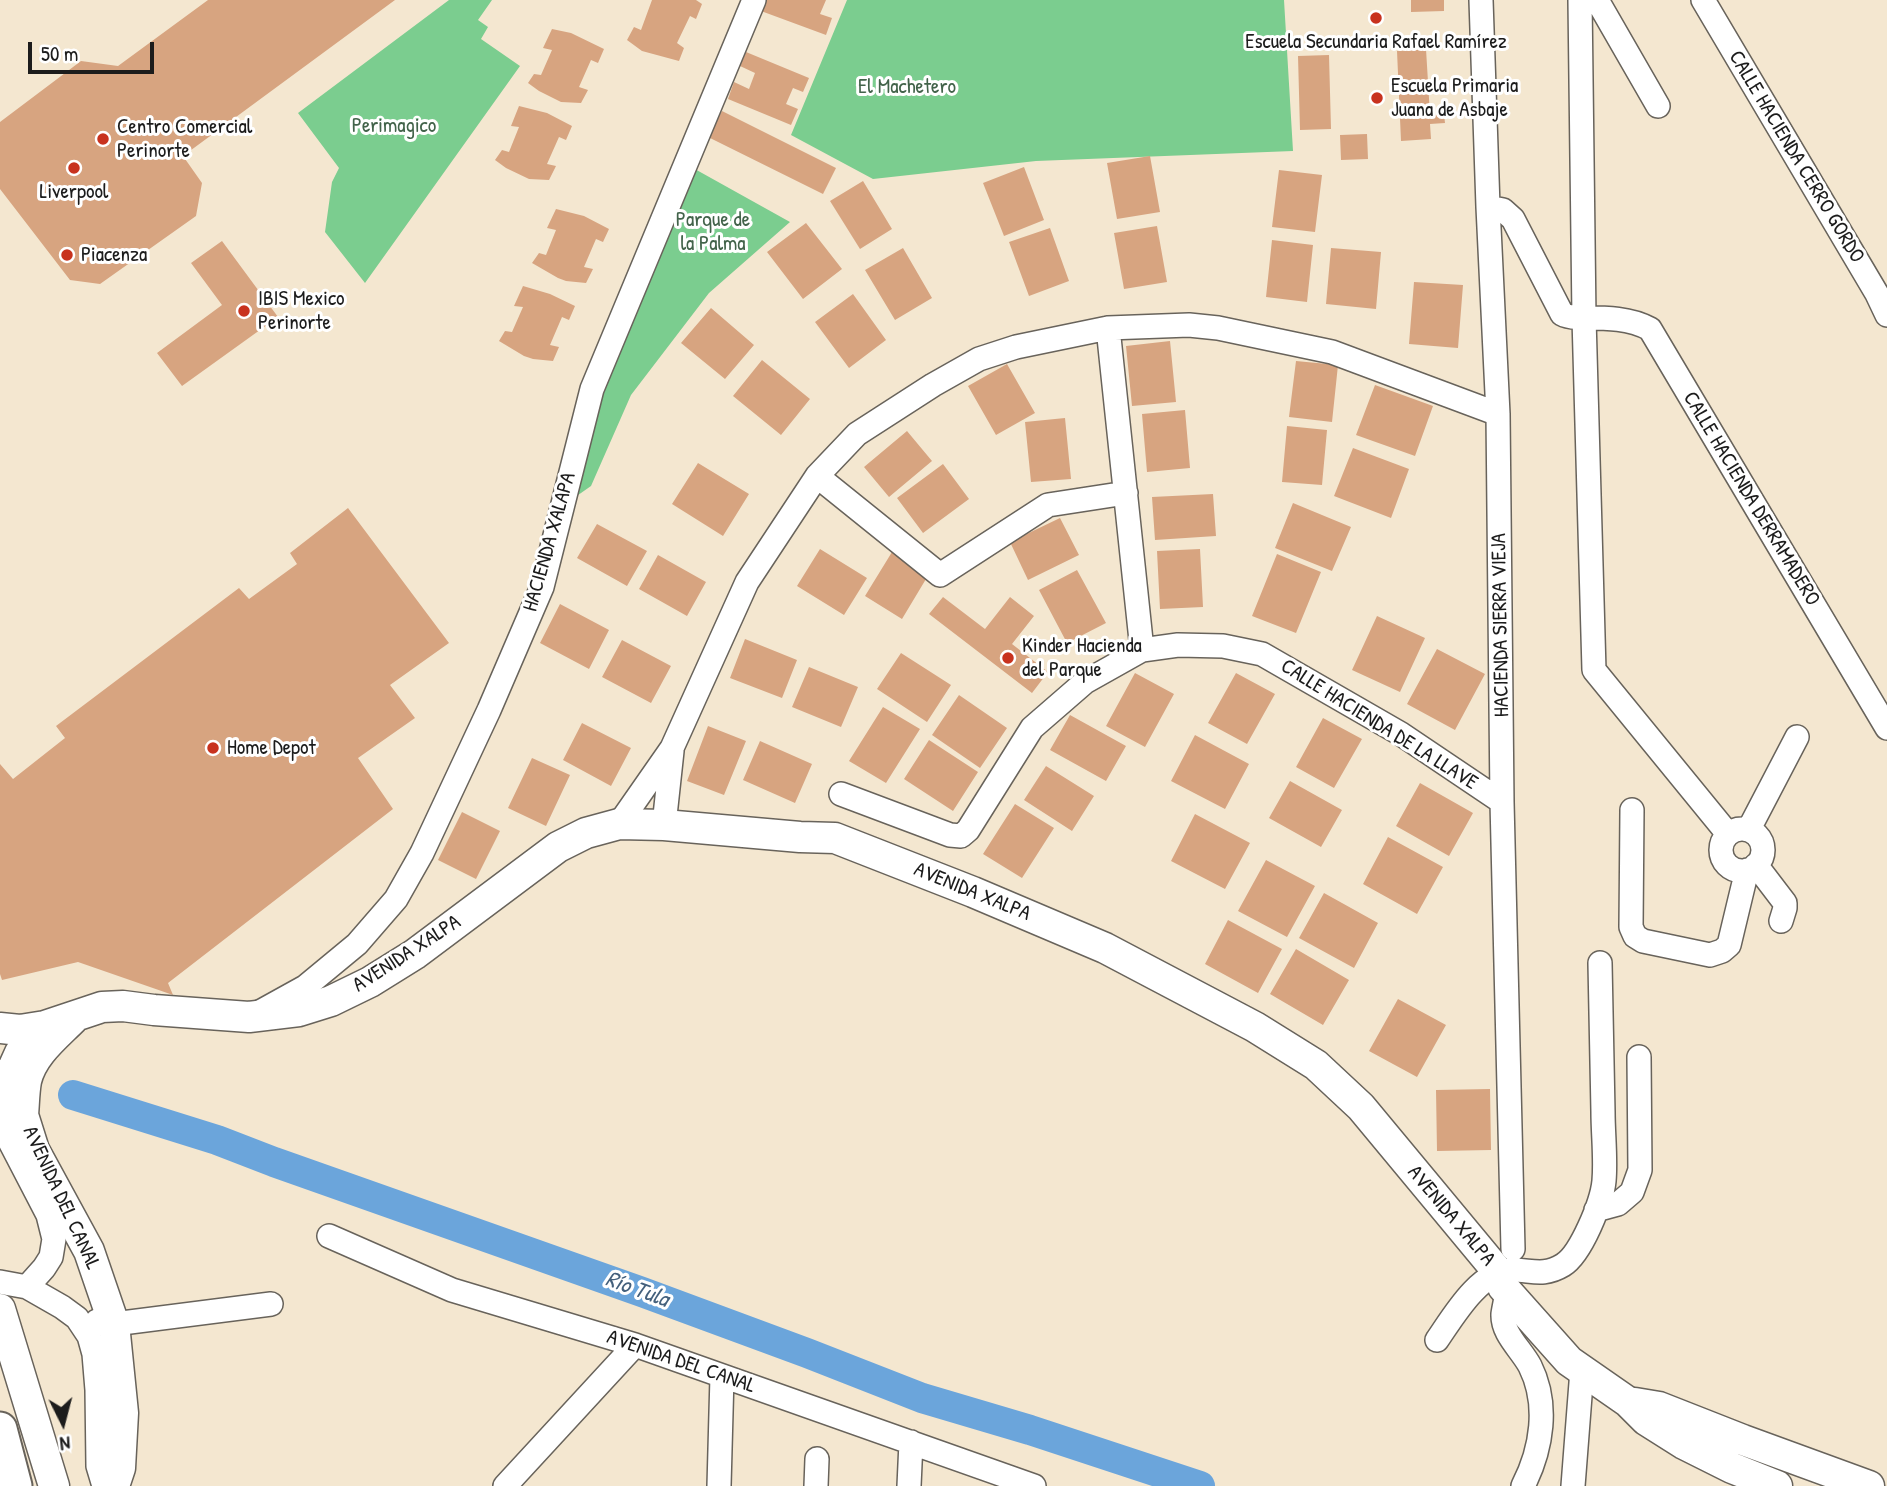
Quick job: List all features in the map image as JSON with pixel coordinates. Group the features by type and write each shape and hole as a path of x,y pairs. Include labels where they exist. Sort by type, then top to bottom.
{"highway":[{"path":"0,1429 15,1486"}],"main road":[{"name":"AVENIDA XALPA","path":"0,1028 35,1028 102,1007 123,1006 249,1017 299,1011 331,1001 370,982 439,937 558,847 586,833 619,824 835,838 1101,957 1301,1076 1328,1096 1501,1276 1569,1361 1628,1402 1646,1420 1684,1444 1732,1468 1777,1486"},
{"name":"AVENIDA XALPA","path":"23,1115 26,1081 34,1061 76,1016"},
{"path":"2,1078 23,1115"},
{"name":"AVENIDA DEL CANAL","path":"23,1115 34,1150 89,1251 114,1324 123,1413 120,1468 114,1486"},
{"path":"0,1309 54,1486"},
{"path":"1628,1402 1659,1407 1869,1486"}],"street":[{"name":"HACIENDA XALAPA","path":"249,1017 304,987 357,944 396,899 422,853 489,710 542,587 592,389 754,0"},
{"name":"HACIENDA SIERRA VIEJA","path":"1480,0 1498,414 1502,802 1501,1276 1505,1328 1529,1365 1539,1387 1542,1408 1539,1440 1525,1479"},
{"path":"1580,0 1584,318 1594,670 1738,832 1758,835 1763,845 1762,856 1751,868 1729,945 1722,951 1710,955 1635,936 1631,927 1632,810"},
{"path":"1597,0 1658,106"},
{"name":"CALLE HACIENDA CERRO GORDO","path":"1703,0 1887,315"},
{"path":"1488,207 1503,210 1513,219 1562,314 1566,317 1584,318"},
{"name":"CALLE HACIENDA DERRAMADERO","path":"1584,318 1624,320 1650,329 1887,728"},
{"path":"619,824 672,748 747,582 817,477 857,434 979,359 1016,346 1108,328 1189,325 1236,330 1332,352 1498,414"},
{"path":"1108,328 1142,650"},
{"path":"817,477 940,575 1048,505 1126,493"},
{"name":"CALLE HACIENDA DE LA LLAVE","path":"841,794 950,835 961,836 968,830 1032,728 1085,682 1142,650 1178,645 1223,646 1262,654 1401,734 1502,802"},
{"path":"1751,868 1736,870 1726,864 1721,854 1722,844 1738,832 1797,737"},
{"path":"664,825 672,748"},
{"path":"1751,868 1785,903 1781,921"},
{"path":"1437,1340 1468,1296 1508,1270 1542,1273 1555,1270 1568,1262 1590,1227 1604,1182 1600,963"},
{"path":"27,1287 51,1257 54,1238 48,1215 9,1140 3,1111 2,1078 17,1051 35,1028"},
{"path":"1596,1210 1618,1204 1632,1192 1640,1170 1639,1057"},
{"name":"AVENIDA DEL CANAL","path":"329,1236 452,1290 635,1345 911,1442 1003,1480 1034,1486"},
{"path":"0,1282 27,1287 62,1307 77,1318 89,1336 94,1354 97,1390 98,1466 104,1486"},
{"path":"77,1318 114,1324 271,1304"},
{"path":"505,1486 635,1345"},
{"path":"1573,1486 1582,1370"},
{"path":"719,1486 722,1376"},
{"path":"909,1486 911,1442"},
{"path":"816,1486 817,1459"}],"green space":[{"name":"Perimagico","path":"449,0 492,0 478,20 488,27 481,39 520,66 365,283 325,232 332,182 339,168 298,113"},
{"name":"El Machetero","path":"847,0 1284,0 1293,151 1036,161 873,179 791,135"},
{"name":"Parque de la Palma","path":"693,168 790,222 709,293 631,395 591,486 571,500 604,381"}],"building":[{"name":"Centro Comercial Perinorte","path":"208,0 395,0 183,156 202,183 196,216 100,284 70,280 0,189 0,122 81,61 118,66"},
{"path":"652,0 696,0 702,4 696,19 690,16 677,43 684,48 679,61 642,51 627,40 634,27 641,30"},
{"path":"764,0 826,0 820,14 832,18 826,35 761,11"},
{"path":"1411,0 1444,0 1444,11 1411,12"},
{"path":"552,29 571,33 604,49 598,63 591,60 579,87 588,90 581,103 561,102 528,83 534,74 541,75 552,50 543,48"},
{"path":"1426,49 1430,115 1444,114 1445,123 1430,124 1431,139 1401,141 1397,51"},
{"path":"746,52 809,78 803,92 793,88 786,104 798,109 791,125 728,99 734,82 749,89 755,73 740,66"},
{"path":"1329,55 1331,129 1300,130 1298,56"},
{"path":"519,106 547,113 572,126 566,140 559,137 547,164 556,166 549,180 529,179 495,160 502,150 509,152 519,127 511,126"},
{"path":"722,111 836,168 823,194 708,137"},
{"path":"1367,134 1368,159 1341,160 1340,135"},
{"path":"1150,156 1160,212 1117,219 1107,163"},
{"path":"1024,167 1044,220 1004,236 983,183"},
{"path":"1279,170 1322,175 1315,232 1272,227"},
{"path":"863,181 892,229 860,249 830,201"},
{"path":"556,209 584,216 609,229 603,242 596,239 584,267 593,269 586,283 566,281 532,263 539,253 546,255 556,230 547,228"},
{"path":"806,223 842,269 803,299 767,252"},
{"path":"1157,226 1167,282 1124,289 1114,233"},
{"path":"1050,228 1069,281 1029,296 1009,242"},
{"path":"1272,240 1313,245 1307,302 1266,297"},
{"name":"IBIS Mexico Perinorte","path":"222,241 278,317 182,386 157,353 222,305 191,263"},
{"path":"903,248 932,298 895,320 865,270"},
{"path":"1331,248 1381,252 1376,309 1326,304"},
{"path":"1414,282 1463,285 1458,348 1409,344"},
{"path":"523,286 550,294 575,306 569,320 562,317 550,345 559,347 553,361 524,356 499,341 505,331 512,332 523,307 514,306"},
{"path":"853,294 886,340 849,368 815,322"},
{"path":"711,308 754,345 725,379 681,343"},
{"path":"1170,341 1176,402 1132,406 1126,346"},
{"path":"762,360 810,399 781,435 733,396"},
{"path":"1296,361 1338,365 1332,422 1289,417"},
{"path":"1007,364 1035,413 996,435 968,386"},
{"path":"1375,385 1433,406 1415,456 1356,435"},
{"path":"1185,410 1190,468 1147,472 1142,414"},
{"path":"1065,418 1071,479 1031,482 1025,422"},
{"path":"1287,426 1327,430 1322,485 1282,482"},
{"path":"907,431 932,461 889,497 864,467"},
{"path":"1353,448 1409,469 1391,518 1334,496"},
{"path":"698,463 749,494 723,536 672,504"},
{"path":"943,464 969,499 923,533 897,498"},
{"path":"1213,494 1216,536 1155,540 1152,497"},
{"path":"1293,503 1351,527 1332,571 1275,548"},
{"name":"Home Depot","path":"348,508 449,643 390,685 415,718 358,758 393,809 168,983 173,995 78,962 2,980 0,764 13,779 65,738 56,726 239,588 249,599 297,564 290,553"},
{"path":"1060,518 1079,555 1028,580 1010,542"},
{"path":"597,524 647,551 627,586 577,558"},
{"path":"820,549 867,578 844,615 797,586"},
{"path":"1200,549 1203,607 1160,609 1157,551"},
{"path":"892,552 929,574 902,619 865,596"},
{"path":"1277,554 1321,572 1296,633 1252,616"},
{"path":"658,555 706,582 687,616 639,589"},
{"path":"1077,570 1106,623 1067,643 1039,590"},
{"name":"Kinder Hacienda del Parque","path":"943,597 985,629 1010,597 1034,616 1012,644 1048,672 1032,693 929,614"},
{"path":"560,604 609,630 589,669 540,643"},
{"path":"1377,616 1425,638 1400,692 1352,670"},
{"path":"745,639 797,660 782,698 730,678"},
{"path":"622,640 671,666 651,703 602,677"},
{"path":"1437,649 1485,674 1455,730 1407,704"},
{"path":"901,653 951,685 927,722 877,689"},
{"path":"809,667 858,687 841,727 792,707"},
{"path":"1135,673 1174,694 1145,747 1106,726"},
{"path":"1236,673 1275,694 1247,744 1208,723"},
{"path":"959,695 1007,728 980,768 932,735"},
{"path":"883,707 920,729 886,783 849,761"},
{"path":"1070,715 1126,746 1106,781 1050,750"},
{"path":"1323,718 1362,739 1334,788 1296,767"},
{"path":"582,723 631,748 611,786 563,760"},
{"path":"708,726 746,741 724,795 687,781"},
{"path":"1195,735 1249,764 1225,809 1171,781"},
{"path":"929,740 978,772 953,811 904,779"},
{"path":"760,741 812,764 795,803 743,780"},
{"path":"532,758 570,775 546,826 508,808"},
{"path":"1046,766 1094,796 1072,831 1024,800"},
{"path":"1290,781 1342,810 1321,847 1269,818"},
{"path":"1420,783 1473,813 1449,856 1396,826"},
{"path":"1015,804 1054,828 1022,878 983,854"},
{"path":"462,812 500,831 476,879 438,860"},
{"path":"1195,814 1250,843 1225,889 1171,861"},
{"path":"1388,837 1443,867 1417,914 1363,884"},
{"path":"1266,860 1315,886 1287,937 1238,911"},
{"path":"1324,893 1378,923 1354,968 1299,938"},
{"path":"1228,920 1282,949 1258,993 1205,964"},
{"path":"1296,949 1349,980 1323,1025 1270,994"},
{"path":"1398,999 1446,1025 1417,1077 1369,1051"},
{"path":"1490,1089 1491,1150 1437,1151 1436,1090"}],"waterway":[{"name":"Río Tula","path":"73,1095 217,1140 642,1292 922,1398 1200,1486"}],"place":[{"name":"Escuela Secundaria Rafael Ramírez","path":"1376,18"},
{"name":"Escuela Primaria Juana de Asbaje","path":"1377,98"},
{"name":"Centro Comercial Perinorte","path":"103,139"},
{"name":"Liverpool","path":"74,168"},
{"name":"Piacenza","path":"67,255"},
{"name":"IBIS Mexico Perinorte","path":"244,311"},
{"name":"Kinder Hacienda del Parque","path":"1008,658"},
{"name":"Home Depot","path":"213,748"}]}
